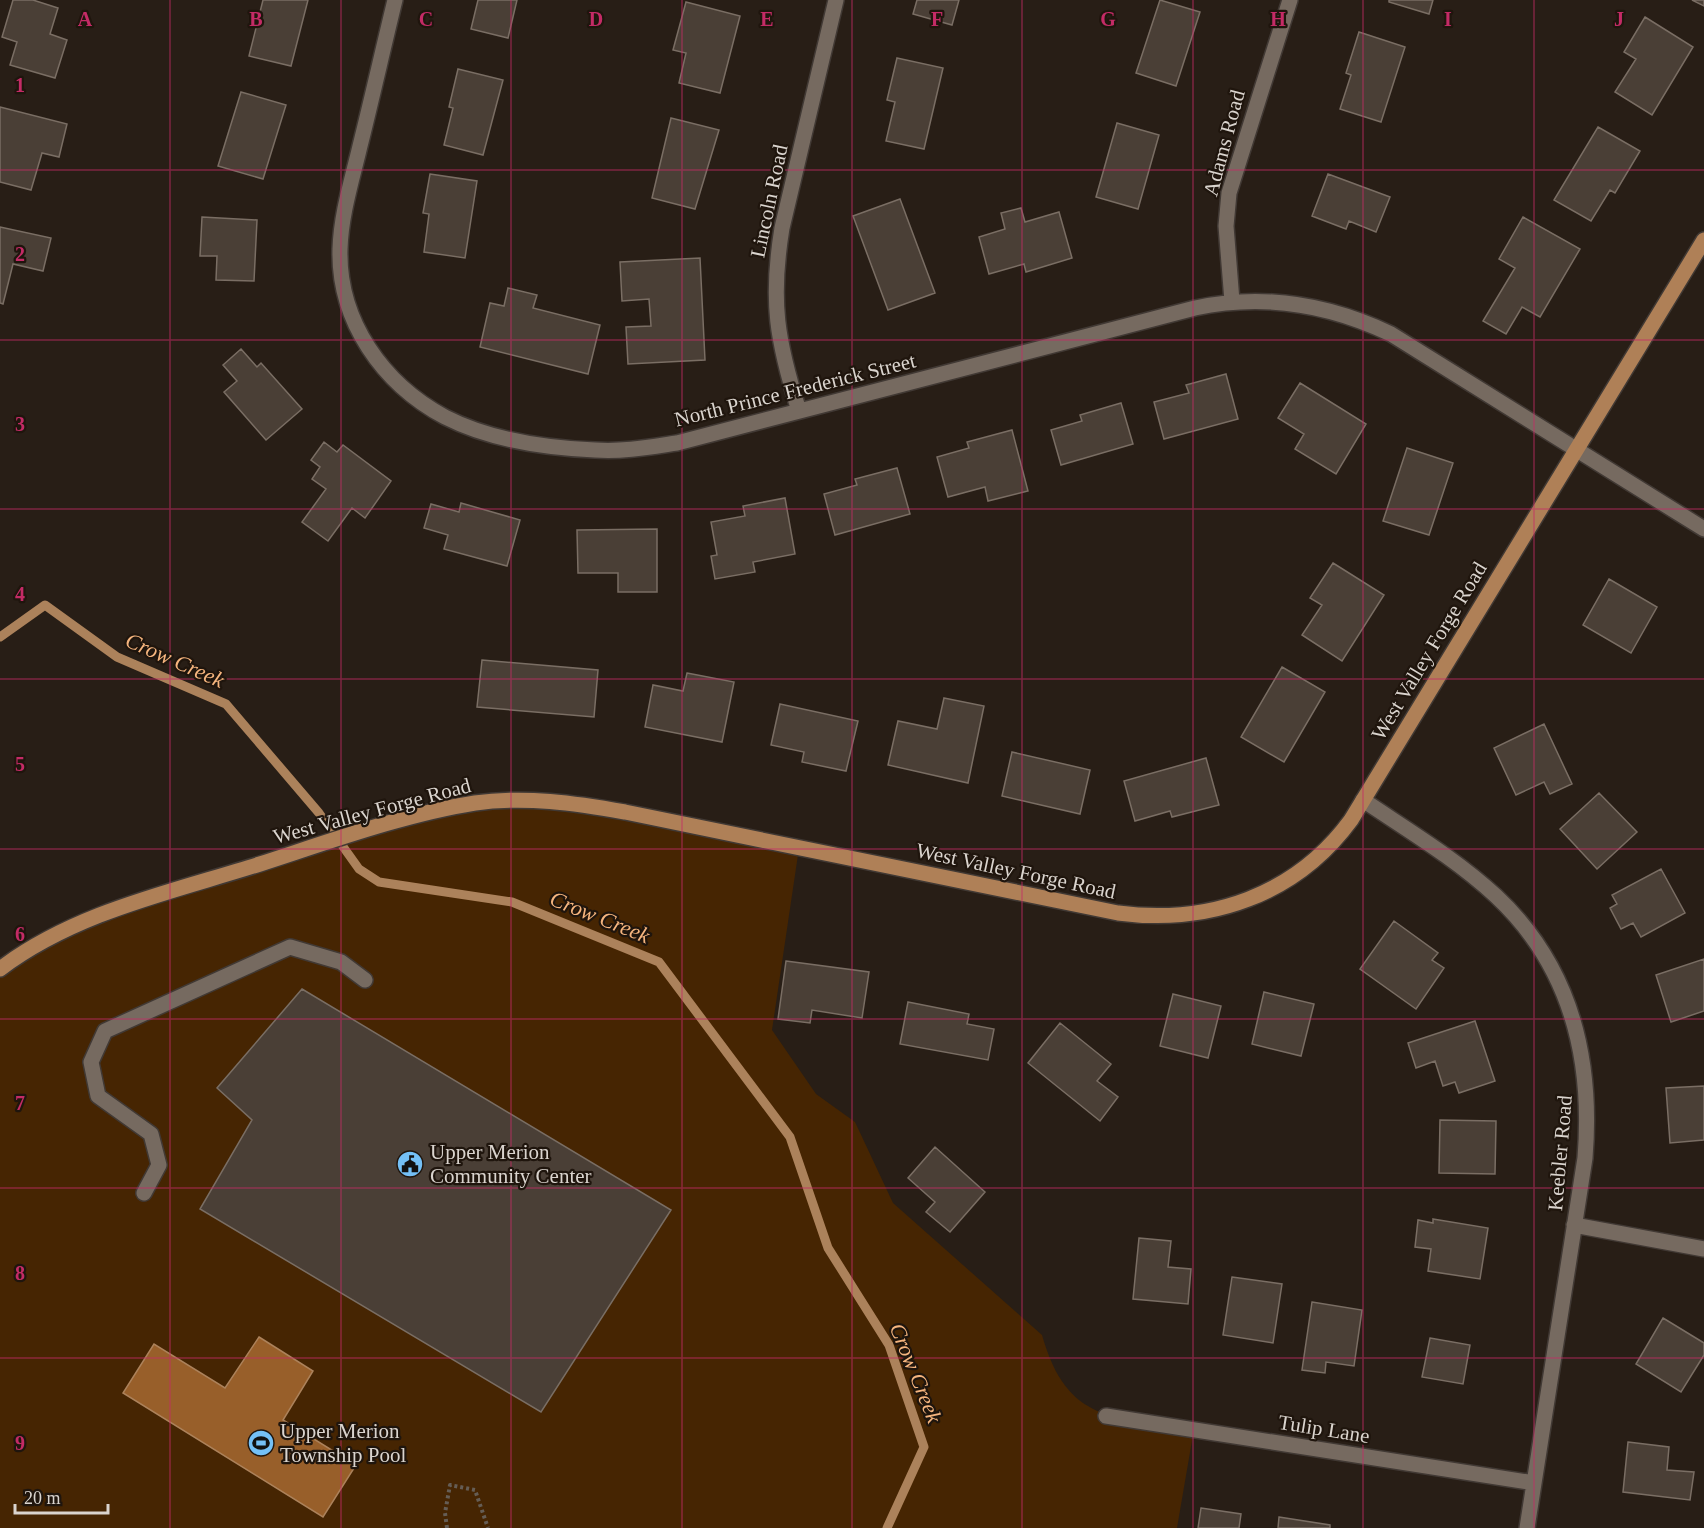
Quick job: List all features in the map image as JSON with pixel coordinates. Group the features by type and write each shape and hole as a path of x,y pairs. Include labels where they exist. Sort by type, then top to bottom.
{"main road":[{"name":"West Valley Forge Road","path":"0,969 45,938 92,918 306,849 476,803 547,800 625,812 1119,914 1188,916 1234,906 1274,889 1293,878 1326,852 1363,800 1704,240"}],"street":[{"name":"North Prince Frederick Street","path":"395,0 343,220 340,248 341,277 348,307 358,334 396,381 439,413 475,429 515,440 597,451 677,443 1195,308 1232,301 1289,302 1326,308 1359,318 1399,338 1704,528"},
{"name":"Lincoln Road","path":"799,411 783,360 778,328 774,297 776,263 782,228 836,0"},
{"name":"Adams Road","path":"1232,301 1226,226 1229,193 1290,0"},
{"name":"Keebler Road","path":"1363,800 1440,851 1497,897 1521,924 1561,988 1574,1018 1587,1082 1588,1116 1585,1158 1527,1528"},
{"path":"144,1193 159,1165 151,1134 98,1096 92,1062 105,1031 290,947 341,962 365,980"},
{"path":"1574,1225 1704,1249"},
{"name":"Tulip Lane","path":"1106,1416 1534,1484"}],"path":[{"path":"447,1528 445,1513 450,1485 475,1490 488,1528"}],"shaded area":[{"path":"509,800 799,848 772,1030 816,1094 855,1122 893,1203 1042,1335 1052,1364 1065,1386 1080,1401 1097,1411 1117,1417 1194,1429 1177,1528 0,1528 0,969 45,938 306,849"},
{"name":"Upper Merion Township Pool","path":"259,1337 313,1371 283,1420 356,1465 323,1517 123,1393 154,1344 225,1388"}],"building":[{"path":"13,0 33,0 58,8 50,34 67,40 55,78 10,65 17,42 2,37"},
{"path":"263,0 308,0 291,66 249,56"},
{"path":"478,0 517,0 508,38 471,29"},
{"path":"917,0 959,0 952,25 913,14"},
{"path":"1160,0 1200,12 1176,86 1136,73"},
{"path":"1389,0 1433,0 1429,14 1389,2"},
{"path":"1692,0 1704,0 1704,6"},
{"path":"686,2 740,16 720,93 679,83 686,53 673,50"},
{"path":"1645,17 1693,47 1652,115 1615,92 1636,59 1624,52"},
{"path":"1359,32 1405,47 1381,122 1340,109 1351,75 1346,73"},
{"path":"897,58 943,68 924,149 886,141 895,102 887,100"},
{"path":"458,69 503,80 483,155 444,145 453,108 449,107"},
{"path":"241,92 286,105 263,179 218,166"},
{"path":"0,107 67,124 59,157 42,153 31,190 0,182"},
{"path":"671,118 719,130 695,209 652,198"},
{"path":"1117,123 1159,135 1138,209 1096,197"},
{"path":"1598,127 1640,151 1615,193 1610,190 1591,221 1554,200"},
{"path":"430,174 477,181 465,258 424,252 429,214 423,213"},
{"path":"1328,174 1390,197 1376,232 1349,221 1346,229 1312,216"},
{"path":"900,199 935,293 888,310 853,216"},
{"path":"1021,208 1025,222 1059,212 1072,258 1026,272 1024,264 989,274 979,237 1005,229 1001,213"},
{"path":"202,217 257,220 254,281 216,280 217,256 200,256"},
{"path":"1523,217 1580,249 1540,317 1522,307 1506,334 1483,321 1515,268 1499,259"},
{"path":"0,227 51,238 43,271 13,264 3,304 0,303"},
{"path":"700,258 705,360 628,364 626,327 651,326 649,299 622,301 620,262"},
{"path":"508,288 537,295 533,308 600,325 588,374 480,347 490,303 504,306"},
{"path":"241,349 257,367 261,363 302,409 266,440 224,392 237,381 223,365"},
{"path":"1226,374 1238,419 1164,439 1154,402 1189,393 1186,385"},
{"path":"1300,383 1366,424 1336,474 1295,449 1304,434 1278,418"},
{"path":"1121,403 1133,444 1061,465 1051,430 1082,421 1080,415"},
{"path":"1012,430 1028,491 988,501 985,487 948,497 937,457 969,448 967,442"},
{"path":"324,442 337,452 343,445 391,481 365,518 352,508 328,541 302,522 326,489 312,479 320,467 311,460"},
{"path":"1407,448 1453,463 1429,535 1383,521"},
{"path":"897,468 910,514 835,535 824,494 857,485 855,479"},
{"path":"785,498 795,554 753,562 755,572 715,579 711,556 717,555 711,522 745,516 743,506"},
{"path":"461,503 520,520 507,566 444,549 448,535 424,528 431,504 459,512"},
{"path":"657,529 657,592 618,592 618,573 578,573 577,530"},
{"path":"1333,563 1384,595 1342,661 1302,635 1322,605 1310,598"},
{"path":"1609,579 1657,607 1631,653 1583,625"},
{"path":"482,660 598,670 594,717 477,707"},
{"path":"1282,667 1325,692 1284,762 1241,737"},
{"path":"687,673 734,682 722,742 645,727 653,685 683,691"},
{"path":"944,698 984,706 968,783 888,765 898,721 937,729"},
{"path":"780,704 858,721 846,771 802,762 804,752 771,745"},
{"path":"1544,724 1572,784 1550,794 1544,782 1516,795 1494,748"},
{"path":"1012,752 1090,770 1080,814 1002,796"},
{"path":"1206,758 1219,805 1172,817 1170,811 1135,821 1124,781"},
{"path":"1599,793 1637,832 1597,869 1560,829"},
{"path":"1661,869 1685,913 1641,937 1633,923 1621,929 1610,908 1617,904 1612,895"},
{"path":"1394,921 1438,953 1432,960 1444,968 1416,1009 1360,969"},
{"path":"1704,959 1704,1011 1671,1022 1656,975"},
{"path":"786,961 869,972 862,1018 812,1010 810,1023 778,1019"},
{"name":"Upper Merion Community Center","path":"302,989 671,1210 541,1412 200,1209 252,1120 217,1088"},
{"path":"1264,992 1314,1004 1301,1056 1252,1044"},
{"path":"1173,994 1221,1006 1208,1058 1160,1046"},
{"path":"908,1002 969,1014 967,1024 994,1029 988,1060 900,1044"},
{"path":"1475,1021 1495,1081 1459,1093 1455,1082 1443,1086 1435,1061 1416,1068 1408,1043"},
{"path":"1060,1023 1111,1064 1097,1081 1118,1097 1100,1121 1028,1063"},
{"path":"1704,1086 1704,1140 1670,1143 1666,1088"},
{"path":"1440,1120 1496,1121 1495,1174 1439,1173"},
{"path":"935,1147 985,1192 950,1232 926,1212 935,1202 908,1178"},
{"path":"1433,1219 1488,1228 1480,1279 1428,1271 1431,1249 1415,1247 1418,1220 1433,1223"},
{"path":"1139,1238 1171,1241 1168,1267 1191,1269 1188,1304 1133,1299"},
{"path":"1232,1277 1282,1284 1273,1343 1223,1335"},
{"path":"1312,1302 1362,1310 1354,1366 1326,1362 1325,1373 1302,1370"},
{"path":"1663,1318 1704,1343 1704,1355 1681,1392 1636,1364"},
{"path":"1430,1338 1470,1345 1463,1384 1422,1377"},
{"path":"1628,1442 1669,1447 1667,1470 1694,1472 1690,1500 1623,1492"},
{"path":"1201,1508 1241,1514 1239,1528 1198,1528"},
{"path":"1279,1517 1330,1525 1330,1528 1278,1528"}],"waterway":[{"name":"Crow Creek","path":"0,637 45,605 117,657 226,704 319,813 359,869 379,882 512,902 659,962 790,1137 828,1248 889,1345 924,1447 887,1528"}],"place":[{"name":"Upper Merion Community Center","path":"410,1164"},
{"name":"Upper Merion Township Pool","path":"261,1443"}]}
